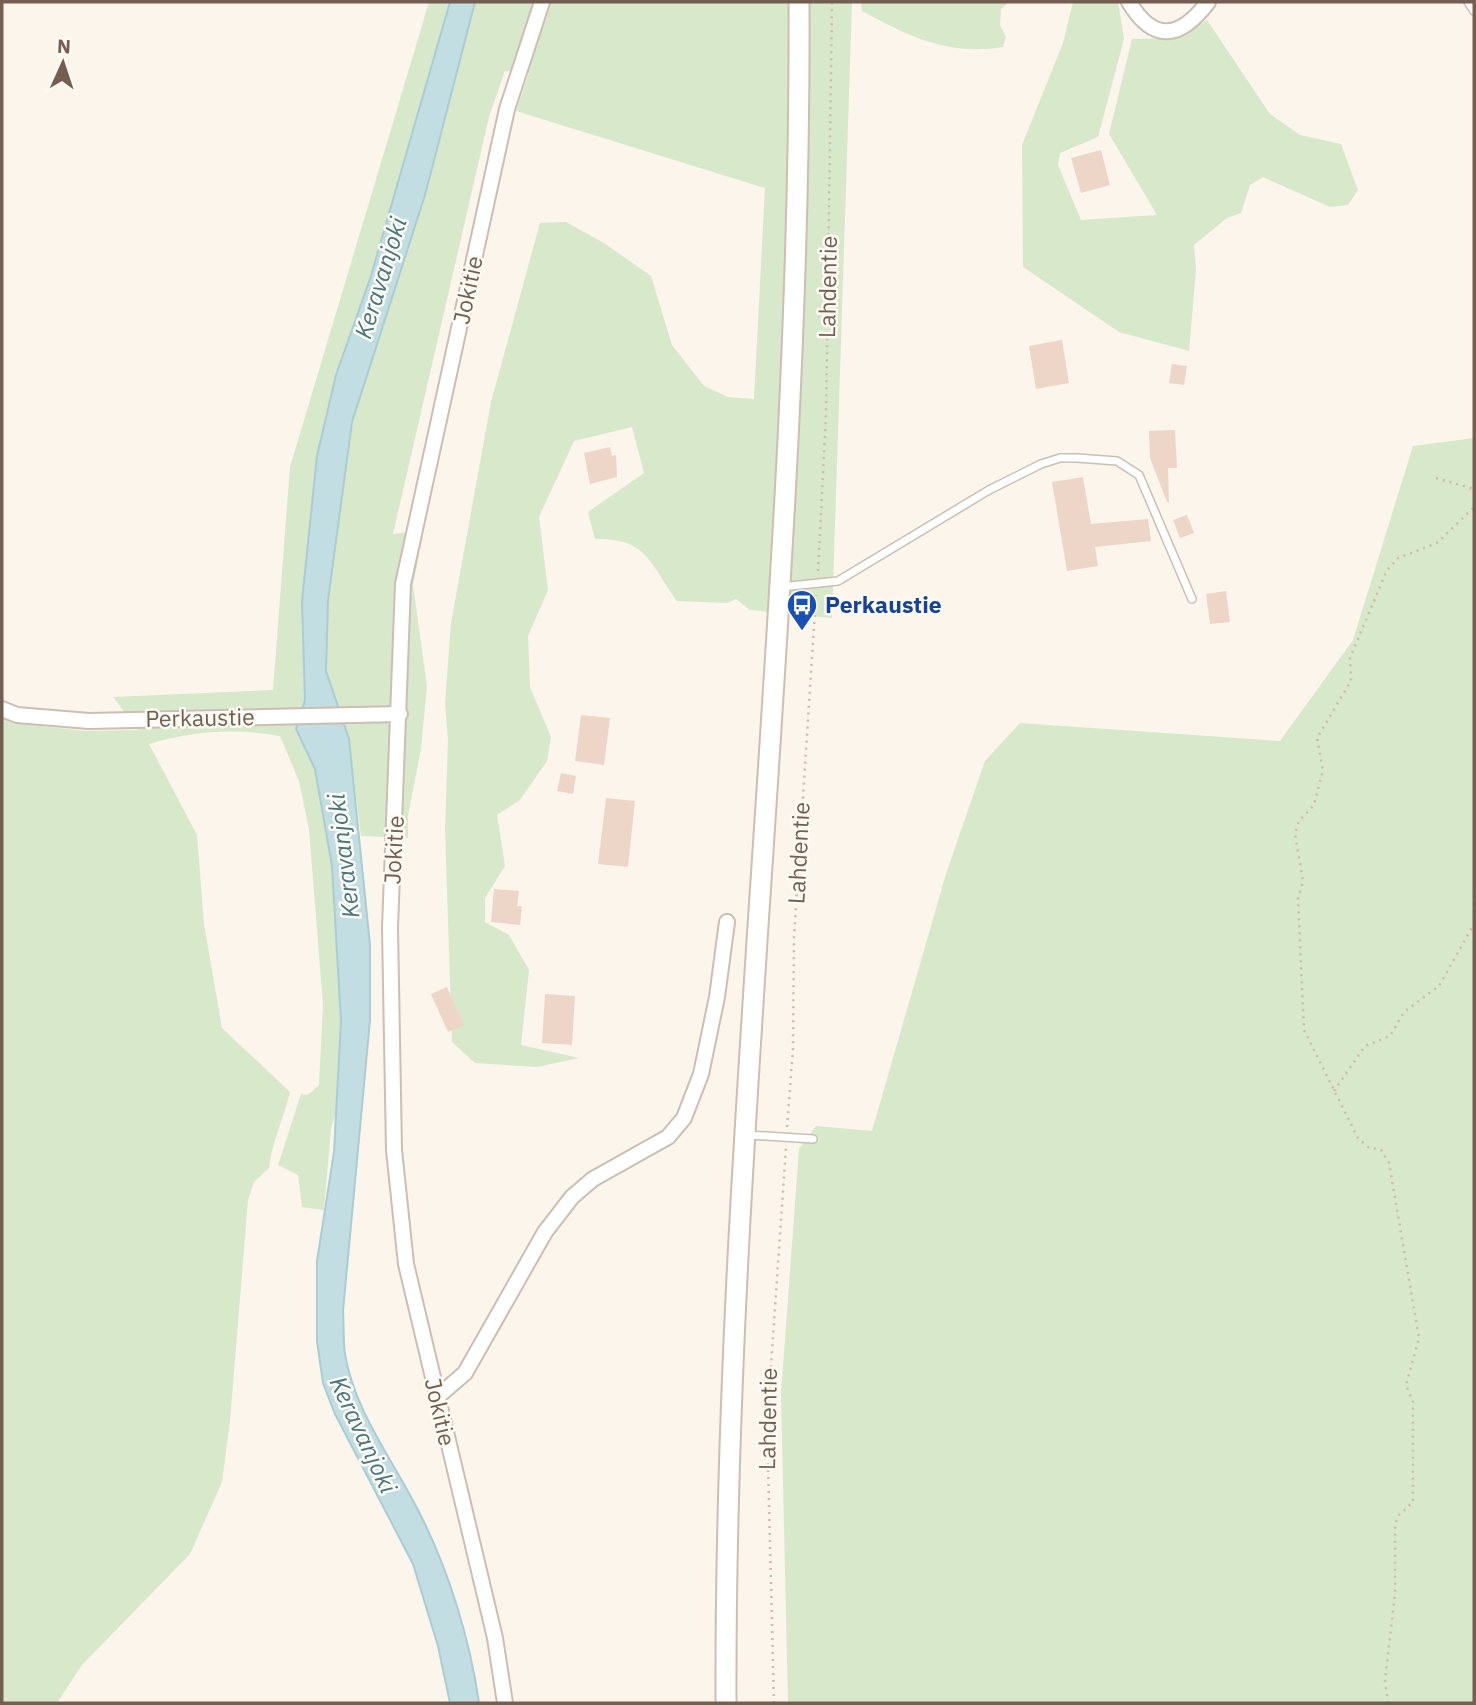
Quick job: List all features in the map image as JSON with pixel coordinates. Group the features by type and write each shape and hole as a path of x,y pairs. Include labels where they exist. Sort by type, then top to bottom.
{"main road":[{"name":"Lahdentie","path":"726,1703 726,1541 747,1135 787,505 800,102 799,2"}],"street":[{"name":"Jokitie","path":"505,1703 495,1638 406,1264 394,1150 390,928 403,584 507,109 542,2"},
{"path":"1129,2 1145,24 1160,32 1178,29 1190,23 1208,2"},
{"name":"Perkaustie","path":"2,709 17,715 89,721 400,714"},
{"path":"436,1398 465,1373 545,1232 572,1198 593,1179 668,1137 684,1118 701,1074 717,997 727,922"}],"lane":[{"path":"1468,2 1474,11"},
{"path":"780,587 838,581 989,490 1059,457 1117,461 1139,475 1192,599"},
{"path":"747,1135 813,1139"}],"path":[{"name":"Lahdentie","path":"774,1703 767,1424 793,1048 794,937 826,415 832,2"},
{"path":"1436,478 1474,489"},
{"path":"1388,1703 1385,1681 1395,1594 1395,1524 1399,1515 1413,1502 1413,1402 1406,1385 1419,1338 1389,1163 1381,1150 1368,1147 1358,1138 1304,1030 1298,899 1303,881 1295,834 1299,821 1314,804 1323,770 1317,738 1351,681 1350,659 1387,570 1398,558 1437,543 1474,507"},
{"path":"1334,1091 1365,1046 1390,1036 1404,1012 1439,986 1474,924 1474,889"}],"green space":[{"path":"429,2 450,2 371,276 336,375 317,456 302,601 305,700 296,728 315,769 332,866 341,1019 336,1112 331,1129 324,1210 302,1207 298,1175 278,1165 301,1094 308,1095 319,1085 323,1005 309,829 299,781 280,736 214,732 149,744 197,835 204,924 222,1028 290,1092 269,1168 254,1182 248,1200 230,1421 222,1482 190,1554 82,1665 57,1703 2,1703 2,718 12,723 85,731 138,730 113,697 273,690 290,467"},
{"path":"475,2 852,2 832,618 750,610 736,599 727,603 677,601 653,565 637,548 613,540 595,539 588,512 644,473 632,427 574,441 539,517 548,590 528,636 530,687 551,737 547,761 520,800 497,815 505,866 485,898 485,922 509,935 529,970 521,1045 579,1058 537,1067 475,1063 452,1042 445,829 448,740 445,703 451,623 491,402 540,223 566,222 604,243 651,276 672,345 704,386 728,397 754,399 765,188 516,111 529,73 505,71 489,117 393,534 424,530 413,585 427,686 421,749 408,815 408,838 361,836 349,739 326,671 328,600 341,490 352,422 425,195"},
{"path":"861,2 1009,2 1001,9 1000,25 1006,37 1003,47 983,49 964,49 929,42 862,11"},
{"path":"1073,2 1118,2 1124,39 1098,137 1060,153 1058,165 1081,220 1157,215 1109,134 1132,39 1178,38 1207,20 1270,114 1300,135 1341,144 1358,190 1348,205 1330,207 1263,177 1250,185 1241,213 1227,218 1194,245 1196,270 1189,351 1119,332 1023,267 1022,145 1063,43"},
{"path":"1474,438 1474,1703 788,1703 781,1394 799,1149 816,1126 872,1131 946,874 985,761 1020,723 1280,741 1353,640 1413,446"}],"water":[{"name":"Keravanjoki","path":"450,2 475,2 425,195 352,422 328,600 326,671 349,739 370,945 370,1020 343,1311 345,1354 357,1396 366,1416 420,1514 449,1582 464,1631 479,1703 450,1703 438,1646 413,1564 335,1414 323,1383 317,1341 317,1261 334,1152 341,1021 332,866 315,769 296,729 305,700 302,601 317,456 336,375 371,276"}],"building":[{"path":"1101,150 1110,185 1081,193 1071,158"},
{"path":"1062,340 1069,383 1036,389 1029,346"},
{"path":"1172,364 1187,366 1184,385 1169,383"},
{"path":"1175,430 1177,468 1168,468 1167,502 1150,458 1149,431"},
{"path":"610,447 612,456 616,455 617,477 590,484 584,453"},
{"path":"1083,477 1091,524 1148,519 1151,541 1095,547 1098,566 1067,571 1052,482"},
{"path":"1187,515 1194,533 1180,538 1173,520"},
{"path":"1226,591 1230,622 1210,624 1206,594"},
{"path":"581,715 610,718 604,765 575,761"},
{"path":"561,773 576,776 573,794 557,791"},
{"path":"606,798 635,801 628,867 598,864"},
{"path":"494,889 519,891 517,906 522,906 520,925 491,922"},
{"path":"447,987 464,1025 448,1032 431,994"},
{"path":"545,994 575,996 572,1045 542,1043"}],"place":[{"name":"Perkaustie","path":"802,632"}]}
